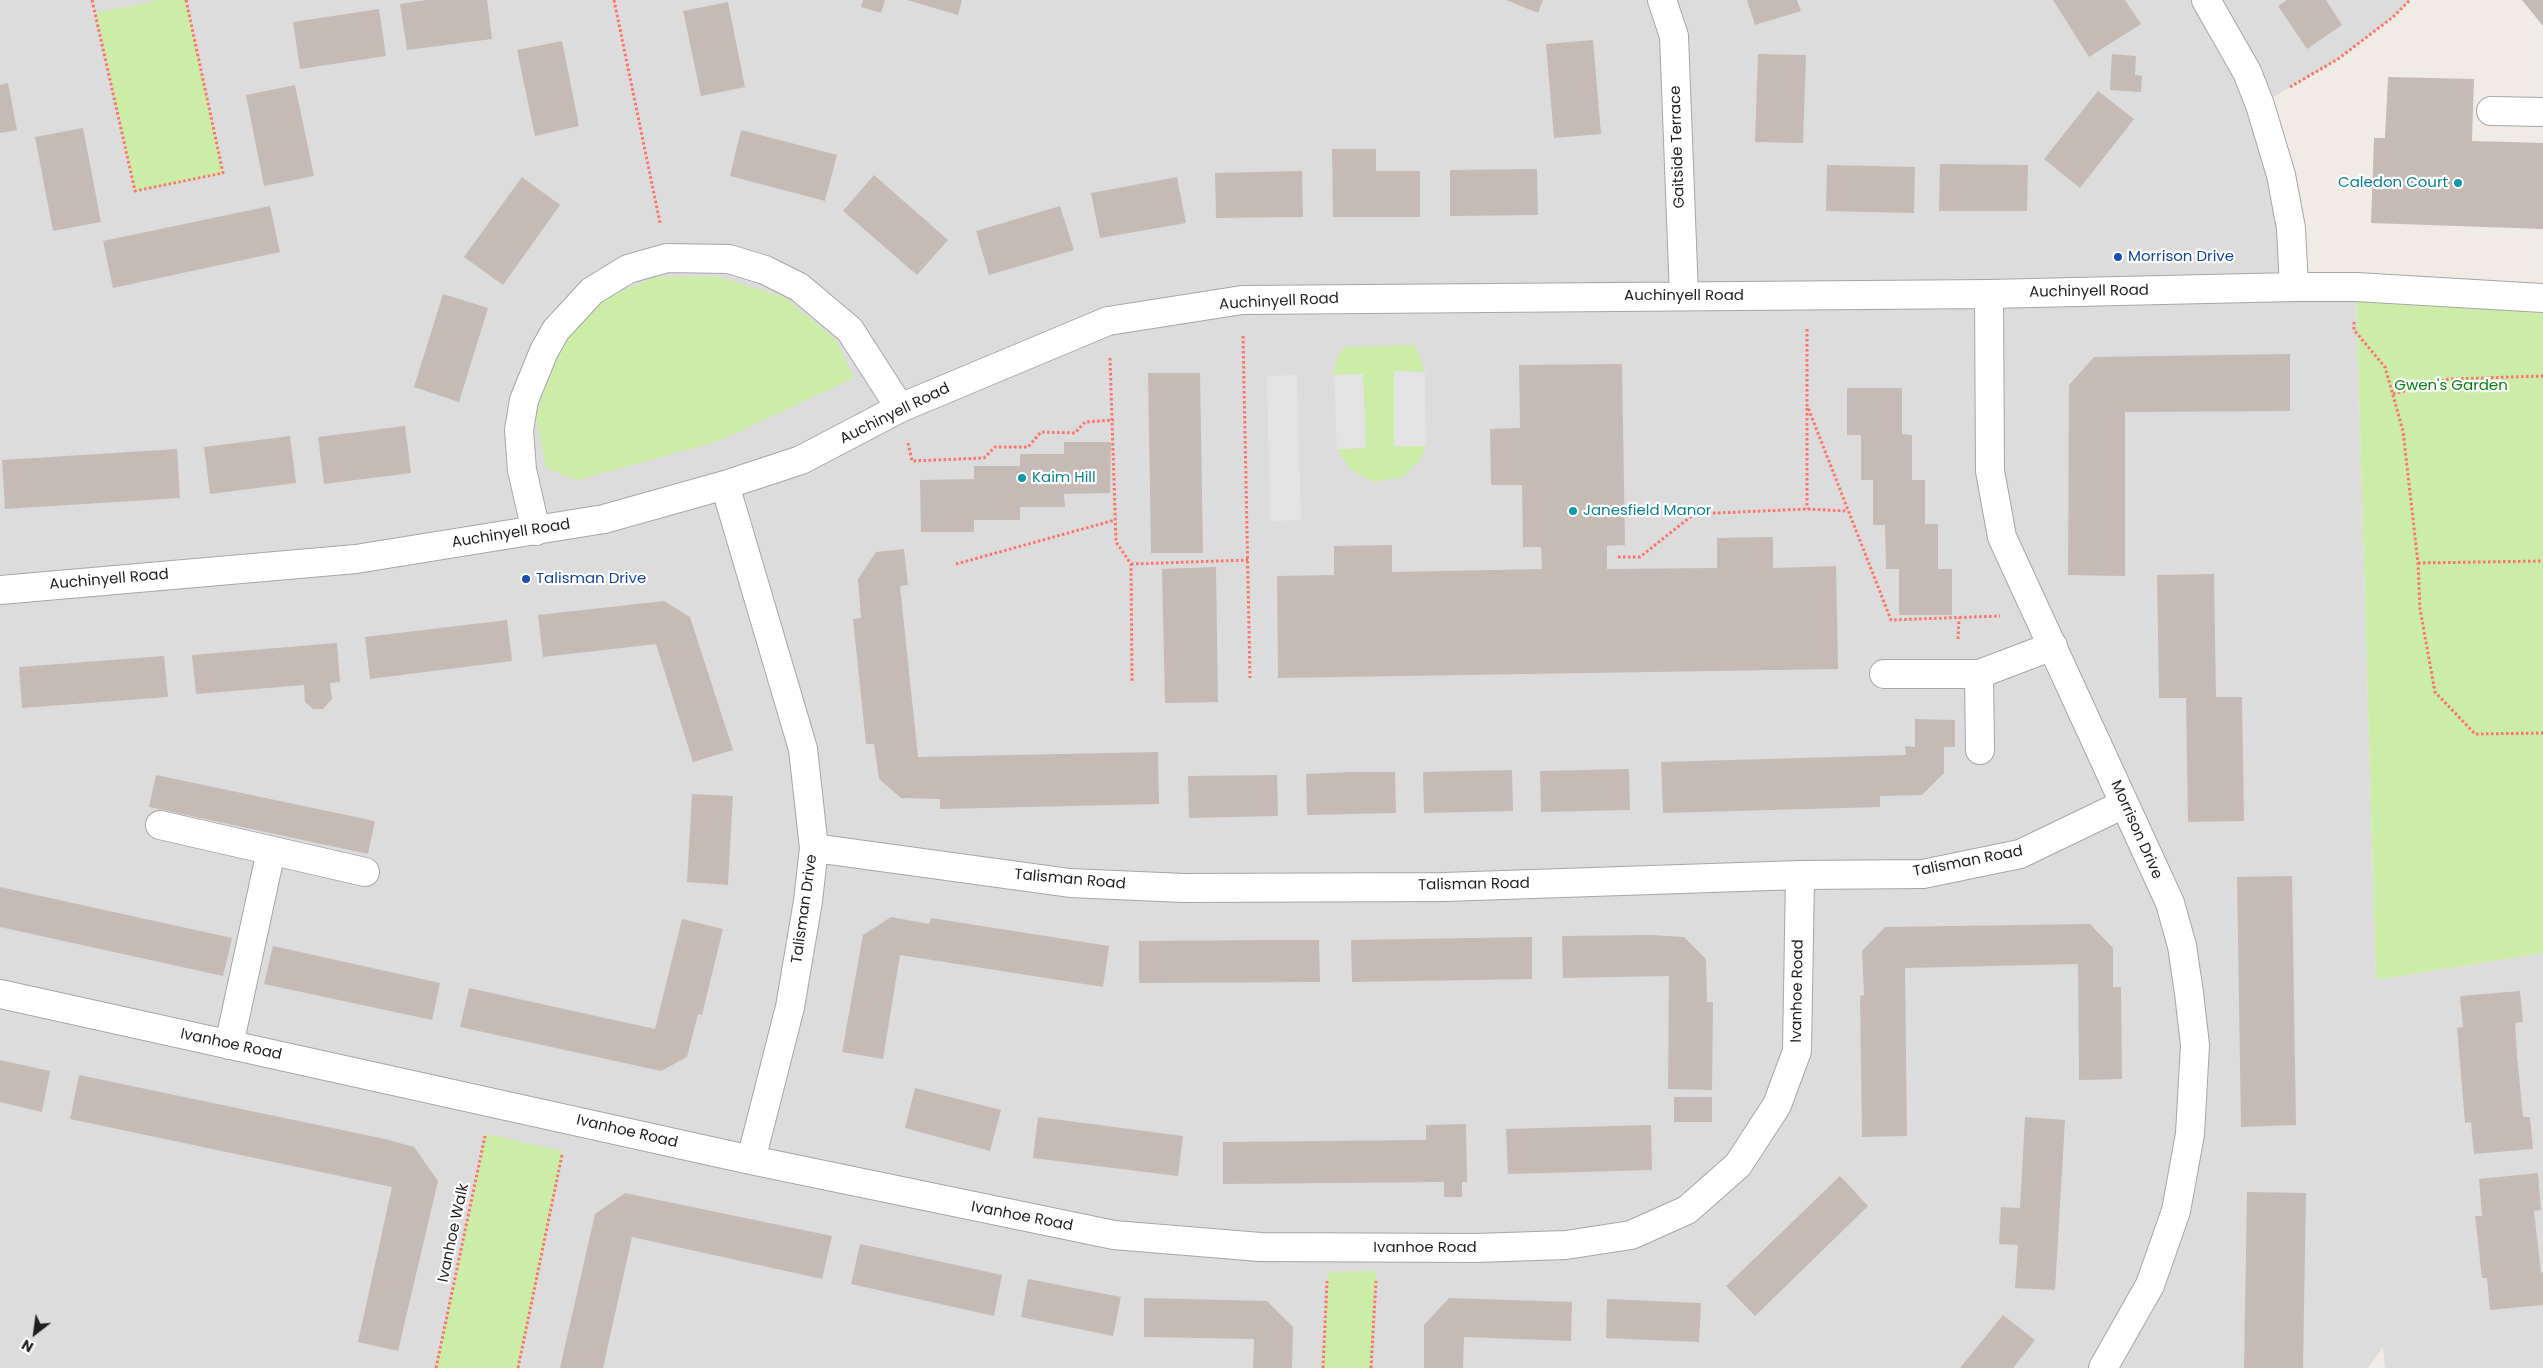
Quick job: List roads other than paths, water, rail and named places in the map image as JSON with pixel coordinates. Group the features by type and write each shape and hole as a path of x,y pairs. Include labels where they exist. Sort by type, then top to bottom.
{"street":[{"name":"Gaitside Terrace","path":"1662,0 1674,36 1684,296"},
{"path":"2206,0 2247,72 2260,104 2280,175 2289,219 2294,287"},
{"path":"2491,111 2543,112"},
{"path":"536,531 522,470 519,430 524,400 544,351 556,330 592,291 628,270 667,258 729,258 765,270 799,287 850,330 900,408"},
{"name":"Auchinyell Road","path":"0,590 356,559 604,519 726,485 801,460 900,408 1108,321 1242,300 1989,294 2294,287 2356,287 2543,298"},
{"name":"Morrison Drive","path":"1989,294 1990,471 2002,537 2170,903 2182,946 2195,1045 2190,1134 2176,1212 2150,1285 2103,1368"},
{"name":"Talisman Drive","path":"726,485 803,749 814,848 808,900 790,1007 752,1160"},
{"path":"1884,674 1979,674 2053,646"},
{"path":"1979,674 1980,750"},
{"name":"Talisman Road","path":"814,848 1070,884 1174,887 1444,887 1800,875 1922,874 2020,854 2124,804"},
{"path":"160,825 365,872"},
{"path":"229,1045 271,851"},
{"name":"Ivanhoe Road","path":"0,994 752,1160 1114,1235 1260,1247 1476,1248 1566,1245 1631,1235 1687,1210 1738,1165 1777,1105 1798,1051 1800,875"}],"place":[{"name":"Caledon Court","path":"2458,183"},
{"name":"Morrison Drive","path":"2118,257"},
{"name":"Kaim Hill","path":"1022,478"},
{"name":"Janesfield Manor","path":"1573,511"},
{"name":"Talisman Drive","path":"526,579"}],"park label":[{"name":"Gwen's Garden","path":"2451,386"}]}
